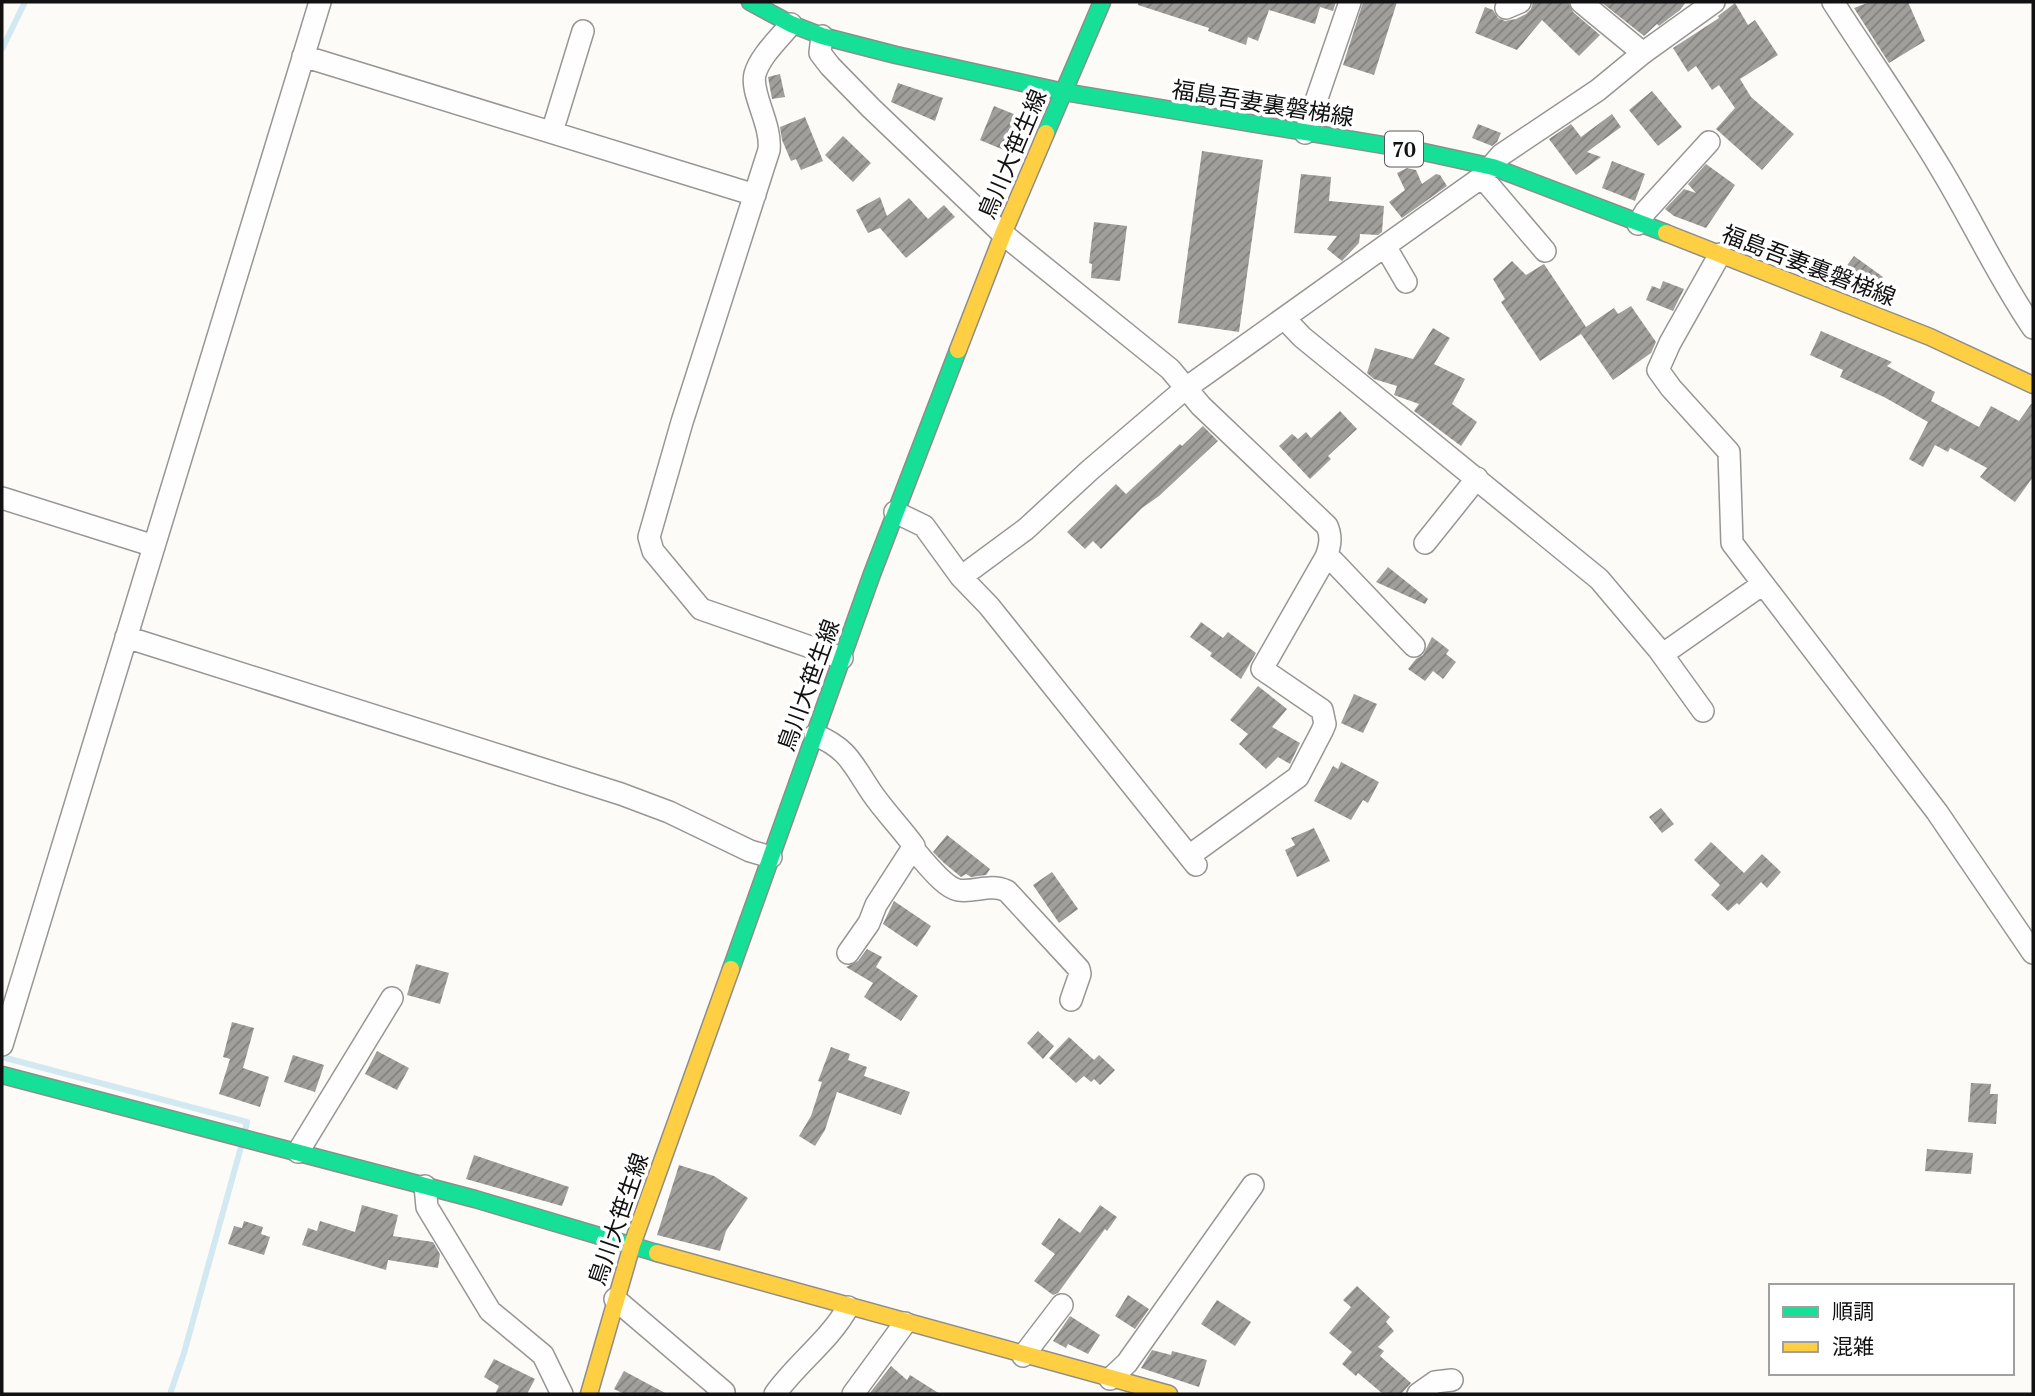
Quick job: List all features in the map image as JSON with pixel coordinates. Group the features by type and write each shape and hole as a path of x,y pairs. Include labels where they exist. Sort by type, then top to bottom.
{"street":[{"path":"2,1045 320,2"},
{"name":"福島吾妻裏磐梯線","path":"750,2 791,24 822,36 1064,92 1419,151 1488,172 1720,254 1930,337 2033,385"},
{"name":"鳥川大笹生線","path":"589,1394 632,1245 895,512 1003,234 1102,2"},
{"path":"1305,133 1350,2"},
{"path":"1581,2 1643,53"},
{"path":"961,577 1026,528 1186,388 1488,172 1501,155 1598,90 1643,53 1714,2"},
{"path":"1833,2 1933,156 1976,227 1996,270 2033,328"},
{"path":"791,24 760,62 754,76 770,141 766,162 682,422 649,537 650,545 701,609 842,658"},
{"path":"552,132 583,31"},
{"path":"822,36 820,53 830,66 1003,234 1170,369 1201,406 1327,526 1330,546 1326,557 1262,669 1322,710 1325,724 1298,777 1193,861 989,606 961,577 924,526 895,512"},
{"path":"303,56 755,195"},
{"path":"1638,224 1646,211 1710,142"},
{"path":"1488,172 1545,251"},
{"path":"1385,246 1406,282"},
{"path":"1720,254 1670,343 1658,370 1729,452 1732,543 1937,812 2033,953"},
{"path":"1285,319 1302,337 1599,579 1663,654 1703,710"},
{"path":"1425,543 1477,478"},
{"path":"2,498 154,546"},
{"path":"1326,557 1333,561 1414,646"},
{"path":"1663,654 1763,584"},
{"path":"126,637 621,794 771,858"},
{"path":"815,735 841,749 914,846 913,849 951,887 961,890 992,886 1007,891 1079,969 1080,974 1071,1000"},
{"path":"848,953 913,849"},
{"path":"298,1152 392,998"},
{"path":"2,1074 425,1186 1023,1356 1169,1394"},
{"path":"1110,1380 1135,1352 1253,1185"},
{"path":"425,1186 427,1207 490,1311 543,1355 562,1394"},
{"path":"615,1299 724,1392"},
{"path":"1023,1356 1062,1304"},
{"path":"775,1394 786,1378 840,1321 848,1307"},
{"path":"853,1394 905,1323"},
{"path":"1418,1394 1435,1382 1452,1380"}],"building":[{"path":"1138,2 1336,2 1333,11 1320,7 1315,24 1269,10 1258,41 1248,37 1246,45 1208,31 1209,28 1138,5"},
{"path":"1363,2 1397,2 1374,75 1343,65"},
{"path":"1533,2 1568,2 1573,12 1600,35 1579,56 1542,20 1517,50 1475,33 1485,7 1493,10 1498,18 1505,21 1526,14"},
{"path":"1601,2 1686,2 1680,10 1659,26 1657,24 1644,36"},
{"path":"1870,2 1908,2 1925,41 1889,63 1854,8"},
{"path":"1735,3 1748,25 1755,20 1778,55 1740,79 1751,97 1794,134 1762,170 1716,129 1735,108 1719,85 1712,90 1696,66 1688,72 1673,48 1719,18 1718,16"},
{"path":"780,74 785,97 772,99 768,77"},
{"path":"898,83 943,98 935,121 891,102"},
{"path":"1652,91 1682,127 1658,146 1629,110"},
{"path":"994,106 1021,117 1006,151 980,140"},
{"path":"1612,114 1621,127 1587,152 1601,157 1576,175 1549,139 1571,124 1581,137"},
{"path":"805,117 823,161 801,170 796,159 791,161 780,127"},
{"path":"1478,124 1501,133 1497,142 1492,146 1472,138"},
{"path":"843,136 871,163 853,182 825,155"},
{"path":"1202,151 1263,160 1239,332 1178,323"},
{"path":"1612,161 1645,174 1635,201 1602,188"},
{"path":"1706,164 1735,185 1706,228 1674,216 1665,209 1684,189 1696,193 1688,184"},
{"path":"1407,168 1416,170 1422,184 1436,174 1440,175 1447,186 1402,218 1389,202 1405,190 1397,173"},
{"path":"1301,174 1331,177 1329,201 1384,206 1382,232 1378,235 1360,234 1359,243 1342,261 1327,249 1337,236 1294,233"},
{"path":"880,197 887,216 909,198 928,219 944,205 955,217 906,258 880,228 868,233 856,210"},
{"path":"1094,222 1127,226 1120,281 1091,278 1092,264 1089,263"},
{"path":"1854,256 1883,277 1877,284 1895,298 1893,301 1837,279"},
{"path":"1512,261 1526,275 1544,264 1586,327 1614,308 1618,314 1631,306 1656,342 1651,353 1613,380 1581,334 1540,361 1501,302 1505,299 1493,279"},
{"path":"1663,281 1684,289 1673,311 1646,300 1652,286 1660,289"},
{"path":"1433,328 1450,338 1434,364 1465,379 1452,404 1477,422 1461,446 1414,411 1419,404 1394,395 1397,386 1374,379 1367,373 1375,348 1413,359"},
{"path":"1821,331 1892,362 1887,366 1935,392 1931,401 1979,427 1991,406 2019,421 2033,404 2033,477 2015,502 1980,477 1987,468 1950,448 1948,452 1935,445 1923,467 1909,459 1928,422 1884,397 1840,377 1843,370 1810,355"},
{"path":"1340,411 1357,429 1328,456 1331,459 1310,479 1279,446 1292,434 1298,439 1306,432 1311,438"},
{"path":"1203,426 1218,441 1159,496 1142,508 1101,549 1093,541 1085,549 1067,532 1116,484 1126,494"},
{"path":"1388,567 1428,599 1425,604 1376,582"},
{"path":"1201,622 1223,638 1228,632 1256,653 1241,679 1190,637"},
{"path":"1432,637 1449,650 1446,654 1456,662 1443,679 1433,671 1425,681 1408,669 1423,655"},
{"path":"1258,686 1287,709 1272,727 1300,743 1290,764 1278,757 1266,769 1239,744 1248,734 1230,720"},
{"path":"1354,694 1377,704 1363,733 1341,723"},
{"path":"1341,762 1379,782 1368,803 1363,800 1351,820 1314,801 1333,766 1338,769"},
{"path":"1661,808 1674,824 1662,833 1649,817"},
{"path":"1314,828 1330,861 1297,877 1285,850 1295,845 1291,838"},
{"path":"947,835 990,869 986,875 971,877 966,874 961,877 933,852"},
{"path":"1711,842 1744,873 1762,854 1781,872 1767,888 1761,882 1739,905 1737,903 1728,911 1711,895 1720,885 1694,860"},
{"path":"1052,872 1078,909 1059,923 1033,885"},
{"path":"894,901 931,926 917,947 883,924"},
{"path":"867,949 882,957 876,967 918,996 901,1021 864,997 873,983 846,967 858,961"},
{"path":"416,964 449,973 440,1004 407,995"},
{"path":"232,1022 254,1028 243,1068 269,1077 260,1107 219,1094 230,1059 223,1057"},
{"path":"1038,1031 1054,1046 1043,1059 1027,1043"},
{"path":"1069,1037 1094,1060 1099,1055 1115,1070 1100,1085 1094,1079 1091,1082 1084,1076 1076,1083 1049,1058"},
{"path":"831,1047 850,1054 848,1060 867,1067 864,1076 910,1092 901,1115 837,1092 825,1130 815,1146 799,1136 811,1116 822,1082 818,1081"},
{"path":"377,1051 409,1068 397,1090 365,1074"},
{"path":"293,1055 324,1065 315,1092 284,1082"},
{"path":"1971,1083 1991,1084 1990,1094 1998,1094 1996,1124 1968,1122"},
{"path":"1927,1149 1973,1153 1971,1174 1925,1171"},
{"path":"474,1155 569,1187 562,1206 466,1179"},
{"path":"679,1165 714,1176 748,1198 726,1231 720,1251 657,1235"},
{"path":"362,1205 398,1215 393,1236 433,1242 440,1254 438,1268 388,1260 386,1270 302,1245 308,1228 317,1231 320,1221 355,1232"},
{"path":"1100,1205 1117,1217 1107,1231 1105,1229 1058,1293 1053,1295 1034,1281 1055,1254 1041,1244 1059,1218 1080,1233"},
{"path":"244,1221 263,1227 261,1234 270,1237 264,1255 228,1244 234,1226 242,1228"},
{"path":"1357,1286 1390,1317 1386,1322 1394,1331 1378,1347 1384,1351 1380,1356 1411,1383 1401,1394 1383,1394 1358,1373 1356,1376 1342,1364 1352,1352 1329,1333 1351,1307 1343,1300"},
{"path":"1128,1295 1149,1309 1135,1329 1115,1316"},
{"path":"1217,1300 1251,1322 1235,1346 1201,1324"},
{"path":"1070,1316 1100,1335 1088,1354 1068,1344 1066,1348 1053,1341"},
{"path":"1152,1350 1171,1355 1172,1351 1207,1360 1199,1387 1141,1368"},
{"path":"494,1359 535,1379 527,1394 495,1394 499,1386 484,1377"},
{"path":"891,1366 907,1380 910,1375 940,1394 869,1394"},
{"path":"624,1371 667,1394 624,1394 614,1389"}],"waterway":[{"path":"2,49 25,2"},
{"path":"2,1057 247,1122 245,1130"},
{"path":"170,1394 184,1353 241,1147"}],"traffic: fast":[{"path":"750,2 791,24 822,36 896,55 1064,92 1419,151 1493,167 1666,233"},
{"path":"1046,133 1102,2"},
{"path":"731,969 872,574 958,350"},
{"path":"2,1075 475,1199 657,1253"}],"traffic: slow":[{"path":"958,350 1046,133"},
{"path":"1666,233 1930,337 2033,385"},
{"path":"589,1394 632,1245 731,969"},
{"path":"657,1253 1169,1394"}]}
